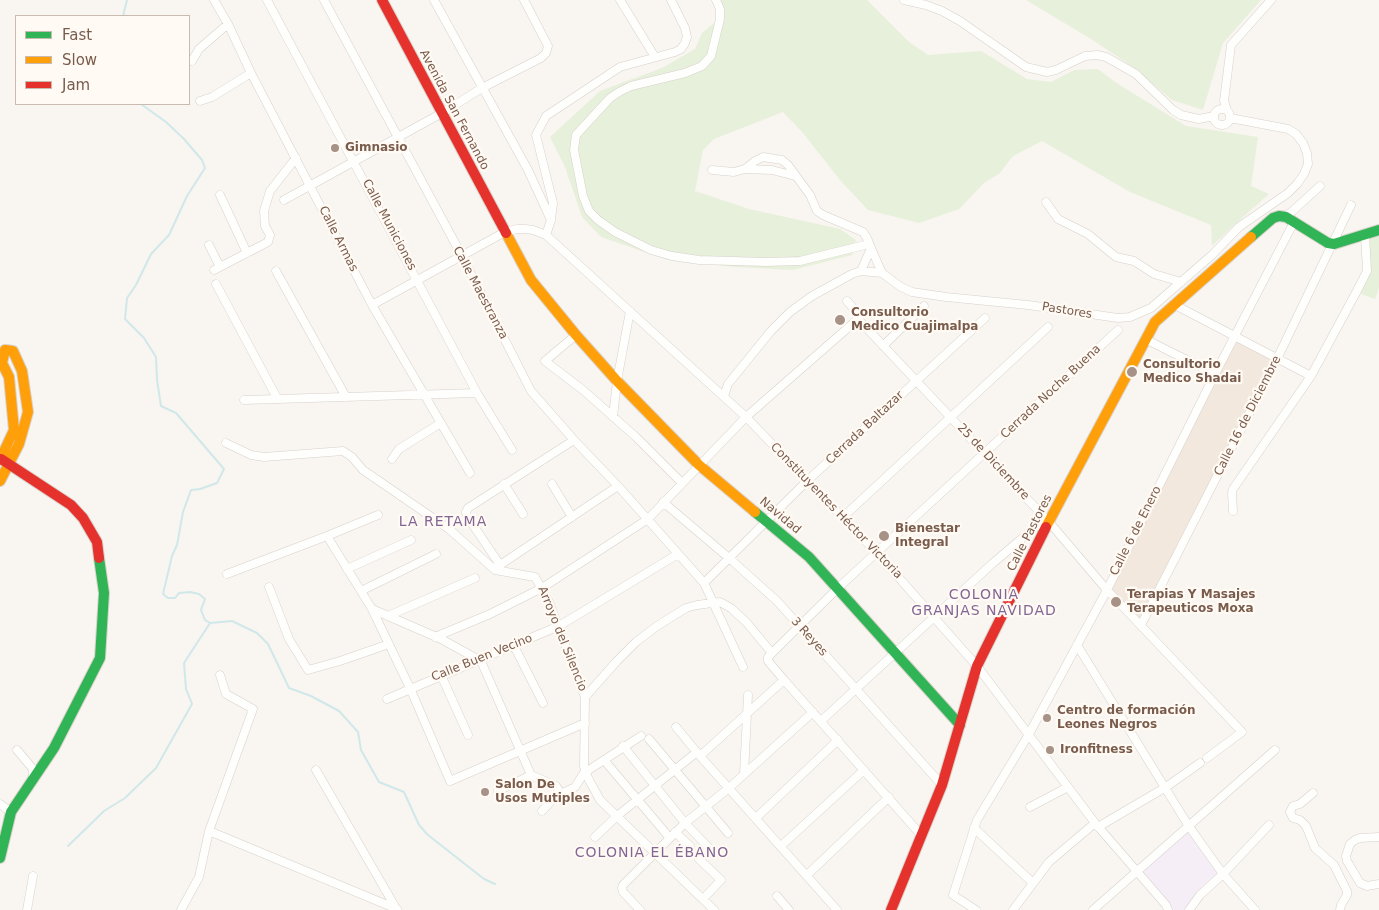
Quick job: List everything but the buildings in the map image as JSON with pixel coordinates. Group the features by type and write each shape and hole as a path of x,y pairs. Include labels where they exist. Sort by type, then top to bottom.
{"street":[{"name":"Calle Armas","path":"214,0 372,305 470,473"},
{"name":"Calle Municiones","path":"267,0 477,393 512,450"},
{"name":"Calle Maestranza","path":"324,0 462,256 531,391 704,583 743,667"},
{"name":"Avenida San Fernando","path":"382,0 531,280 576,335"},
{"path":"434,0 528,170 551,220"},
{"path":"284,200 442,113 482,88 541,58 546,53 548,46 525,0"},
{"path":"620,0 655,57"},
{"path":"372,305 505,232 525,229 533,230 546,236 553,204 536,135 546,116 620,67 675,52 685,43 687,37 685,28 671,0"},
{"path":"716,0 720,9 720,19 711,56 702,66 685,73 631,86 619,92 610,98 576,135 574,150 583,196 589,211 615,232 651,250 672,256 700,260 800,261 870,246"},
{"path":"904,0 926,4 942,11 960,21 1026,67 1047,72 1056,70 1085,56 1097,55 1106,57 1136,74 1173,110 1181,115 1199,119 1214,116 1215,113 1225,113"},
{"path":"1214,116 1218,124 1223,125 1227,122 1224,101 1231,45 1271,0"},
{"path":"192,61 200,49 228,24"},
{"path":"200,101 212,97 251,73"},
{"name":"Pastores","path":"882,273 901,287 912,292 946,297 1028,305 1118,318 1130,317 1150,308 1212,255 1239,226 1288,193 1304,174 1308,164 1307,152 1303,143 1296,134 1288,129 1225,113"},
{"path":"724,396 728,384 771,331 790,312 812,296 852,274 861,271 882,273 863,232 817,211 810,195 782,160 774,157 763,157 745,169"},
{"path":"209,245 217,268 268,242 270,235 265,226 264,211 270,191 296,158"},
{"path":"712,170 734,172 745,169 772,170 795,176"},
{"name":"Calle 6 de Enero","path":"976,910 953,895 974,828 982,811 1029,734 1078,646 1235,336 1290,220 1320,186"},
{"path":"220,195 247,253"},
{"path":"1046,202 1058,219 1088,234 1116,257 1134,261 1154,274 1181,282"},
{"name":"Calle 16 de Diciembre","path":"1141,625 1277,359 1334,244 1351,205"},
{"name":"Calle Pastores","path":"891,910 942,785 978,666 1048,520 1145,339 1155,322 1273,218 1279,216 1290,220"},
{"path":"1290,220 1328,243 1334,244 1379,230"},
{"path":"1233,511 1233,488 1311,376 1367,271 1365,235"},
{"name":"Constituyentes Héctor Victoria","path":"546,236 746,417 877,553 978,666 1096,825 1136,870 1165,908"},
{"path":"861,271 870,246"},
{"path":"276,271 346,397"},
{"path":"216,284 277,398"},
{"name":"25 de Diciembre","path":"847,301 856,310 858,319 1048,520 1107,590 1242,732 1207,758"},
{"path":"1175,305 1311,376"},
{"path":"883,346 924,306"},
{"path":"613,417 630,311"},
{"name":"Cerrada Baltazar","path":"704,583 807,481 985,318"},
{"path":"435,637 490,614 542,588 648,519 746,417 858,319"},
{"path":"843,517 1048,327"},
{"name":"Cerrada Noche Buena","path":"784,680 768,661 768,656 771,652 1118,330"},
{"path":"576,335 545,361 583,390 682,483"},
{"name":"Navidad","path":"576,335 699,465 809,557 960,725"},
{"path":"1145,339 1215,374"},
{"path":"0,481 3,461 14,430 9,377 2,363 5,350 13,351 22,371 28,412 19,444 3,461"},
{"path":"244,400 477,393"},
{"path":"392,459 398,449 441,424"},
{"path":"498,567 467,516 468,508 574,440"},
{"path":"226,443 251,454 264,457 343,451 352,457 363,470 449,529 498,567"},
{"path":"0,858 11,812 54,748 100,658 104,593 97,542 83,518 71,505 3,461"},
{"path":"504,484 523,514"},
{"path":"552,484 572,517"},
{"path":"498,567 618,486"},
{"name":"3 Reyes","path":"663,502 777,601 942,785"},
{"path":"227,574 378,515"},
{"path":"822,721 993,562 1048,520"},
{"path":"327,536 372,609 410,688 450,781 585,723"},
{"path":"347,568 411,540"},
{"path":"361,591 436,554"},
{"name":"Calle Buen Vecino","path":"387,699 559,626 678,554"},
{"name":"Arroyo del Silencio","path":"498,567 535,577 559,626 585,697"},
{"path":"388,616 475,578"},
{"path":"269,587 289,639 308,670 389,644"},
{"path":"714,910 600,800 584,766 585,697 617,661 657,626 686,608 720,602 731,608 747,623 771,652"},
{"path":"372,609 481,660 532,776 556,786 561,794"},
{"path":"514,646 544,703"},
{"path":"1078,646 1188,825 1223,874 1255,910"},
{"path":"181,910 200,877 209,831 253,709 226,694 220,675"},
{"path":"441,675 468,735"},
{"path":"595,837 618,816 675,770 699,754 746,715 784,680 921,835"},
{"path":"744,774 748,695"},
{"path":"640,910 623,892 623,885 685,822 728,788 813,712"},
{"path":"676,727 837,910"},
{"path":"542,811 556,796 575,787 586,772 641,736"},
{"path":"649,739 728,833"},
{"path":"756,818 838,740"},
{"path":"623,746 685,822 710,849 698,859 721,880 703,899"},
{"path":"17,750 33,769 33,778"},
{"path":"1092,910 1275,750"},
{"path":"604,760 638,800 672,834 690,846"},
{"path":"1012,910 1049,862 1096,825 1166,787 1200,763"},
{"path":"316,770 397,909"},
{"path":"781,846 864,770"},
{"path":"498,791 532,776"},
{"path":"1030,807 1068,787"},
{"path":"1313,793 1300,804 1293,806 1290,812 1293,818 1300,820 1306,826 1315,848 1334,865 1347,891 1340,910"},
{"path":"807,875 888,798"},
{"path":"0,804 11,812"},
{"path":"1189,910 1200,895 1223,874 1269,825"},
{"path":"974,828 1033,883"},
{"path":"209,831 397,909"},
{"path":"1379,837 1355,840 1350,844 1346,856 1360,884 1367,886 1379,884"},
{"path":"27,910 33,876"},
{"path":"777,896 789,910"}],"shaded area":[{"path":"1235,336 1277,359 1141,625 1107,590"},
{"path":"1189,831 1219,874 1186,910 1172,910 1170,904 1142,871"}],"green space":[{"path":"720,0 867,0 909,42 928,55 981,51 1027,79 1051,82 1074,70 1098,69 1115,82 1186,126 1258,137 1251,186 1269,194 1212,246 1211,225 1130,192 1042,141 1013,156 999,174 985,182 959,209 919,223 868,210 783,112 714,139 703,150 695,191 749,209 840,229 856,240 852,255 793,270 736,267 668,260 601,237 582,217 565,167 550,137 600,91 662,68 695,49 702,33 725,14"},
{"path":"1026,0 1261,0 1223,43 1203,110 1172,100 1133,67"},
{"path":"1379,235 1379,288 1375,299 1361,294 1369,270 1367,239"}],"waterway":[{"path":"123,15 127,0"},
{"path":"142,105 166,122 184,139 202,160 205,168 187,196 169,235 151,254 136,285 127,298 125,319 144,338 156,357 161,406 176,413 224,469 217,483 191,490 183,512 177,545 172,556 163,594 168,598 175,598 179,593 190,592 199,594 205,599 201,610 205,620 210,623 232,621 257,633 268,644 289,688 311,696 339,711 358,732 361,750 379,782 404,792 419,825 428,835 484,879 495,884"},
{"path":"68,846 104,811 125,798 156,768 192,704 186,689 184,663 210,623"}],"traffic: fast":[{"path":"1251,237 1273,218 1279,216 1286,217 1328,243 1334,244 1379,230"},
{"path":"755,512 809,557 960,725"},
{"path":"0,858 11,812 54,748 100,658 104,593 99,558"}],"traffic: slow":[{"path":"506,233 531,280 617,381 699,465 755,512"},
{"path":"1046,527 1155,322 1251,237"},
{"path":"0,460 14,430 9,377 2,363 5,350 13,351 22,371 28,412 19,444 0,481"}],"traffic: jam":[{"path":"382,0 506,233"},
{"path":"1,459 71,505 83,518 97,542 99,558"},
{"path":"891,910 942,785 977,666 1046,527"}],"place":[{"name":"Gimnasio","path":"335,148"},
{"name":"Consultorio Medico Cuajimalpa","path":"840,320"},
{"name":"Consultorio Medico Shadai","path":"1132,372"},
{"name":"Bienestar Integral","path":"884,536"},
{"name":"Terapias Y Masajes Terapeuticos Moxa","path":"1116,602"},
{"name":"Centro de formación Leones Negros","path":"1047,718"},
{"name":"Ironfitness","path":"1050,750"},
{"name":"Salon De Usos Mutiples","path":"485,792"}],"district":[{"name":"LA RETAMA","path":"443,522"},
{"name":"COLONIA GRANJAS NAVIDAD","path":"984,604"},
{"name":"COLONIA EL ÉBANO","path":"652,853"}]}
